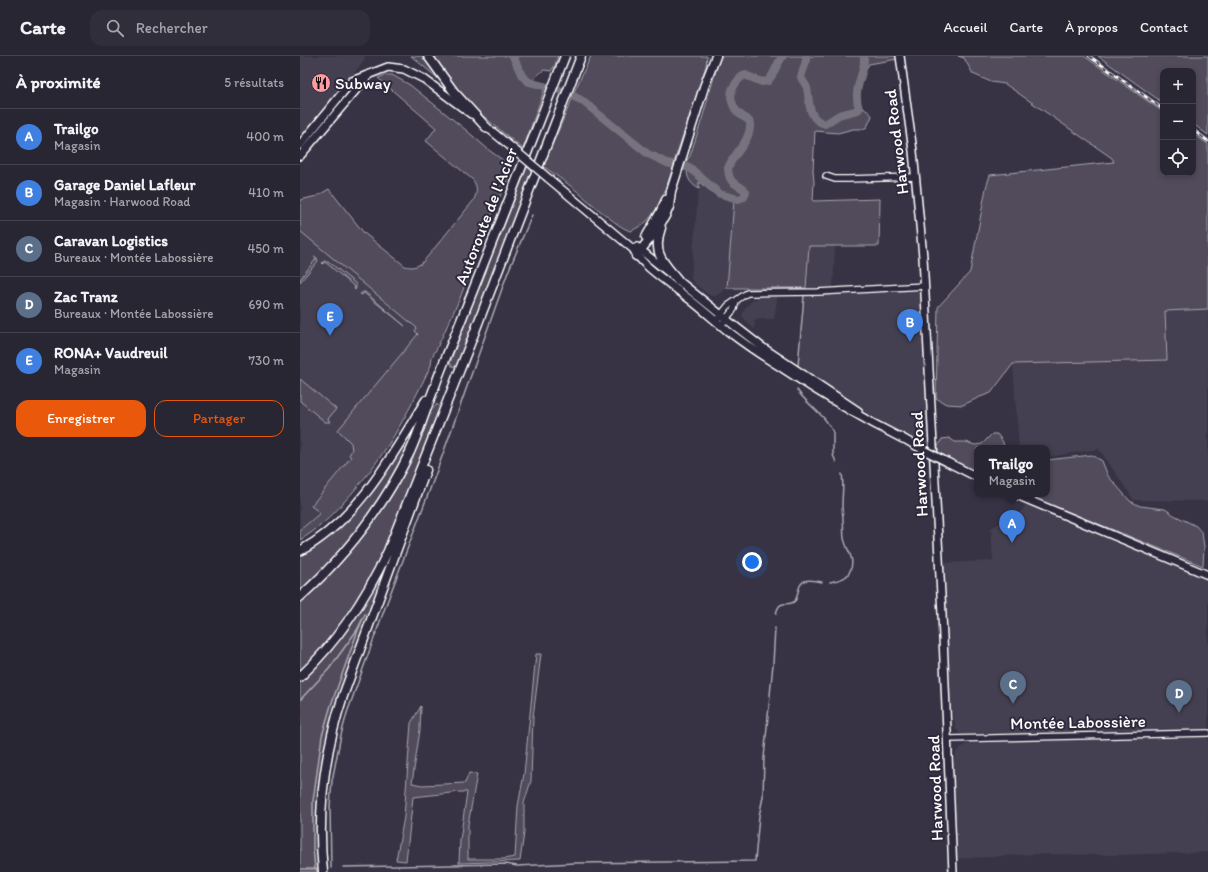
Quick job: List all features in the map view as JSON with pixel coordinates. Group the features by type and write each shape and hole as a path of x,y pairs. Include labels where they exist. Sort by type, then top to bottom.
{"highway":[{"path":"428,56 448,85 486,127"},
{"name":"Autoroute de l'Acier","path":"434,387 565,56"},
{"name":"Autoroute de l'Acier","path":"470,344 581,56"},
{"path":"568,88 586,56"},
{"path":"704,87 711,56"},
{"path":"678,280 663,262 658,252 658,237 669,207 671,191 679,165 704,87 716,56"},
{"path":"637,250 650,232 671,191"},
{"path":"637,250 657,230 664,220"},
{"path":"300,677 320,657 341,631 358,607 377,574 395,535 470,344"},
{"path":"323,872 320,835 323,787 328,749 338,711 414,505 470,344"},
{"path":"300,551 317,540 338,522 372,485 392,457 434,387"},
{"path":"300,597 327,572 345,552 385,497 402,468 416,438 434,387"}],"main road":[{"name":"Harwood Road","path":"900,56 916,178 925,286 948,739 953,872"},
{"path":"300,145 352,81 388,67 404,69 418,75 486,127 637,250 678,280 721,320"},
{"path":"300,156 371,73"},
{"path":"637,250 664,280 721,320 903,439 974,476"},
{"path":"1021,497 1208,575"}],"street":[{"path":"826,176 835,179 916,178"},
{"path":"721,320 734,309 736,301 742,296 753,293 808,292 925,286"},
{"name":"Montée Labossière","path":"948,739 1208,733"}],"shaded area":[{"path":"300,56 365,56 359,67 300,139"},
{"path":"411,56 558,56 551,71 544,70 537,75 531,85 545,88 523,149"},
{"path":"591,56 707,56 706,66 674,162 666,161 655,153 655,159 673,167 663,196 647,221 631,231 625,229 609,218 543,166 572,99 579,101 591,110 597,108 574,92"},
{"path":"720,56 896,56 897,59 869,64 861,78 859,104 872,116 867,127 838,133 815,131 813,201 880,199 879,246 809,246 806,288 727,288 734,201 717,196 699,182 699,189 696,187 690,182 687,175 687,172 692,166 684,164 690,156"},
{"path":"958,56 1084,56 1160,110 1160,176 1196,176 1196,136 1208,144 1208,309 1165,311 1167,360 1013,364 991,393 963,405 946,404 936,398 938,307 970,272 986,188 990,175 1114,162 1112,158 1005,84 991,82 973,74 964,58"},
{"path":"1098,56 1208,56 1208,135 1196,126 1196,68 1160,68 1160,101"},
{"path":"385,75 392,75 410,85 490,151 507,163 509,167 509,176 488,223 460,298 432,357 431,365 403,420 382,454 358,486 329,518 318,528 300,540 300,530 319,514 319,512 311,506 351,457 349,455 352,450 351,443 338,430 418,334 415,331 417,328 300,231 300,200 317,196 329,189 364,233 405,266 412,267 423,262 474,200 476,192 476,185 473,180 426,141 436,128 378,78"},
{"path":"526,166 533,172 459,361 455,367 452,366 450,363 454,352"},
{"path":"699,182 717,196 734,201 727,288 716,296 709,295 691,279"},
{"path":"300,226 422,330 345,423 366,440 312,506 325,517 300,536"},
{"path":"809,246 835,246 833,288 806,288"},
{"path":"314,256 318,261 300,282 300,279 316,259"},
{"path":"324,261 328,261 356,284 355,290 355,287 325,262 323,264 322,263"},
{"path":"909,290 919,292 921,299 928,448 872,416 799,370 805,294"},
{"path":"365,292 405,326 364,293 362,295 360,294"},
{"path":"778,294 774,319 755,319 754,329 742,316 745,308 754,299"},
{"path":"1208,309 1208,501 1134,500 1099,449 1050,457 1050,445 1019,445 1013,364 1167,360 1165,310"},
{"path":"300,379 336,409 328,419 330,422 325,422 300,401"},
{"path":"437,404 440,408 438,415 388,544 373,574 354,608 329,641 300,672 300,603 352,550 374,521 400,480 431,411"},
{"path":"415,423 417,424 401,460 371,511 335,558 300,592 300,554 332,532"},
{"path":"992,434 997,434 1004,445 975,445 982,444"},
{"path":"949,438 955,442 966,442 975,445 974,471 938,454 938,446 942,439"},
{"path":"1092,455 1102,461 1108,476 1130,501 1140,506 1165,509 1196,526 1202,533 1204,547 1203,566 1031,497 1050,497 1050,460"},
{"path":"1026,504 1208,579 1208,730 959,733 956,729 952,712 943,563 993,561 991,528 1022,511"},
{"path":"395,546 331,727 320,872 300,872 300,683 330,651 355,619 386,566"},
{"path":"536,654 541,654 533,717 531,781 524,803 524,833 520,861 459,863 460,840 467,792 413,797 406,861 396,860 404,817 411,723 421,706 420,730 412,783 422,785 465,783 469,773 477,774 468,825 468,859 503,859 515,857 518,806 524,774"},
{"path":"1208,736 1208,852 1117,855 1036,854 956,859 953,764 957,751 966,744 1037,739"}],"waterway":[{"path":"513,56 522,76 529,82 559,90 581,100 648,154 667,163 690,168 720,194 738,199 744,197 746,192 732,182 728,168 747,138 750,123 733,106 731,98 732,90 739,79 745,75 762,82 768,81 783,56"},
{"path":"806,56 801,77 807,88 812,114 819,122 825,124 839,115 859,109 857,93 864,56"},
{"path":"331,868 330,806 332,781 347,713 435,476 508,272 532,215"},
{"path":"798,366 804,296"},
{"path":"797,390 830,426 833,432 833,455 836,462"},
{"path":"830,582 847,576 852,566 844,536 842,474"},
{"path":"776,614 782,604 790,604 795,601 801,583 807,580 822,582"},
{"path":"300,700 329,669 357,630 365,614 331,705 322,736 313,801 313,848 315,869"},
{"path":"343,867 506,864 517,866 575,863 755,861 759,816 763,797 764,758 775,628"},
{"path":"300,869 317,869 317,872"}],"railway":[{"path":"1089,56 1160,107"},
{"path":"1196,132 1208,141"}],"place":[{"name":"Subway","path":"321,83"},
{"name":"RONA+ Vaudreuil","path":"330,336"},
{"name":"Garage Daniel Lafleur","path":"910,342"},
{"name":"Trailgo","path":"1012,543"},
{"name":"Caravan Logistics","path":"1013,704"},
{"name":"Zac Tranz","path":"1179,713"}]}
